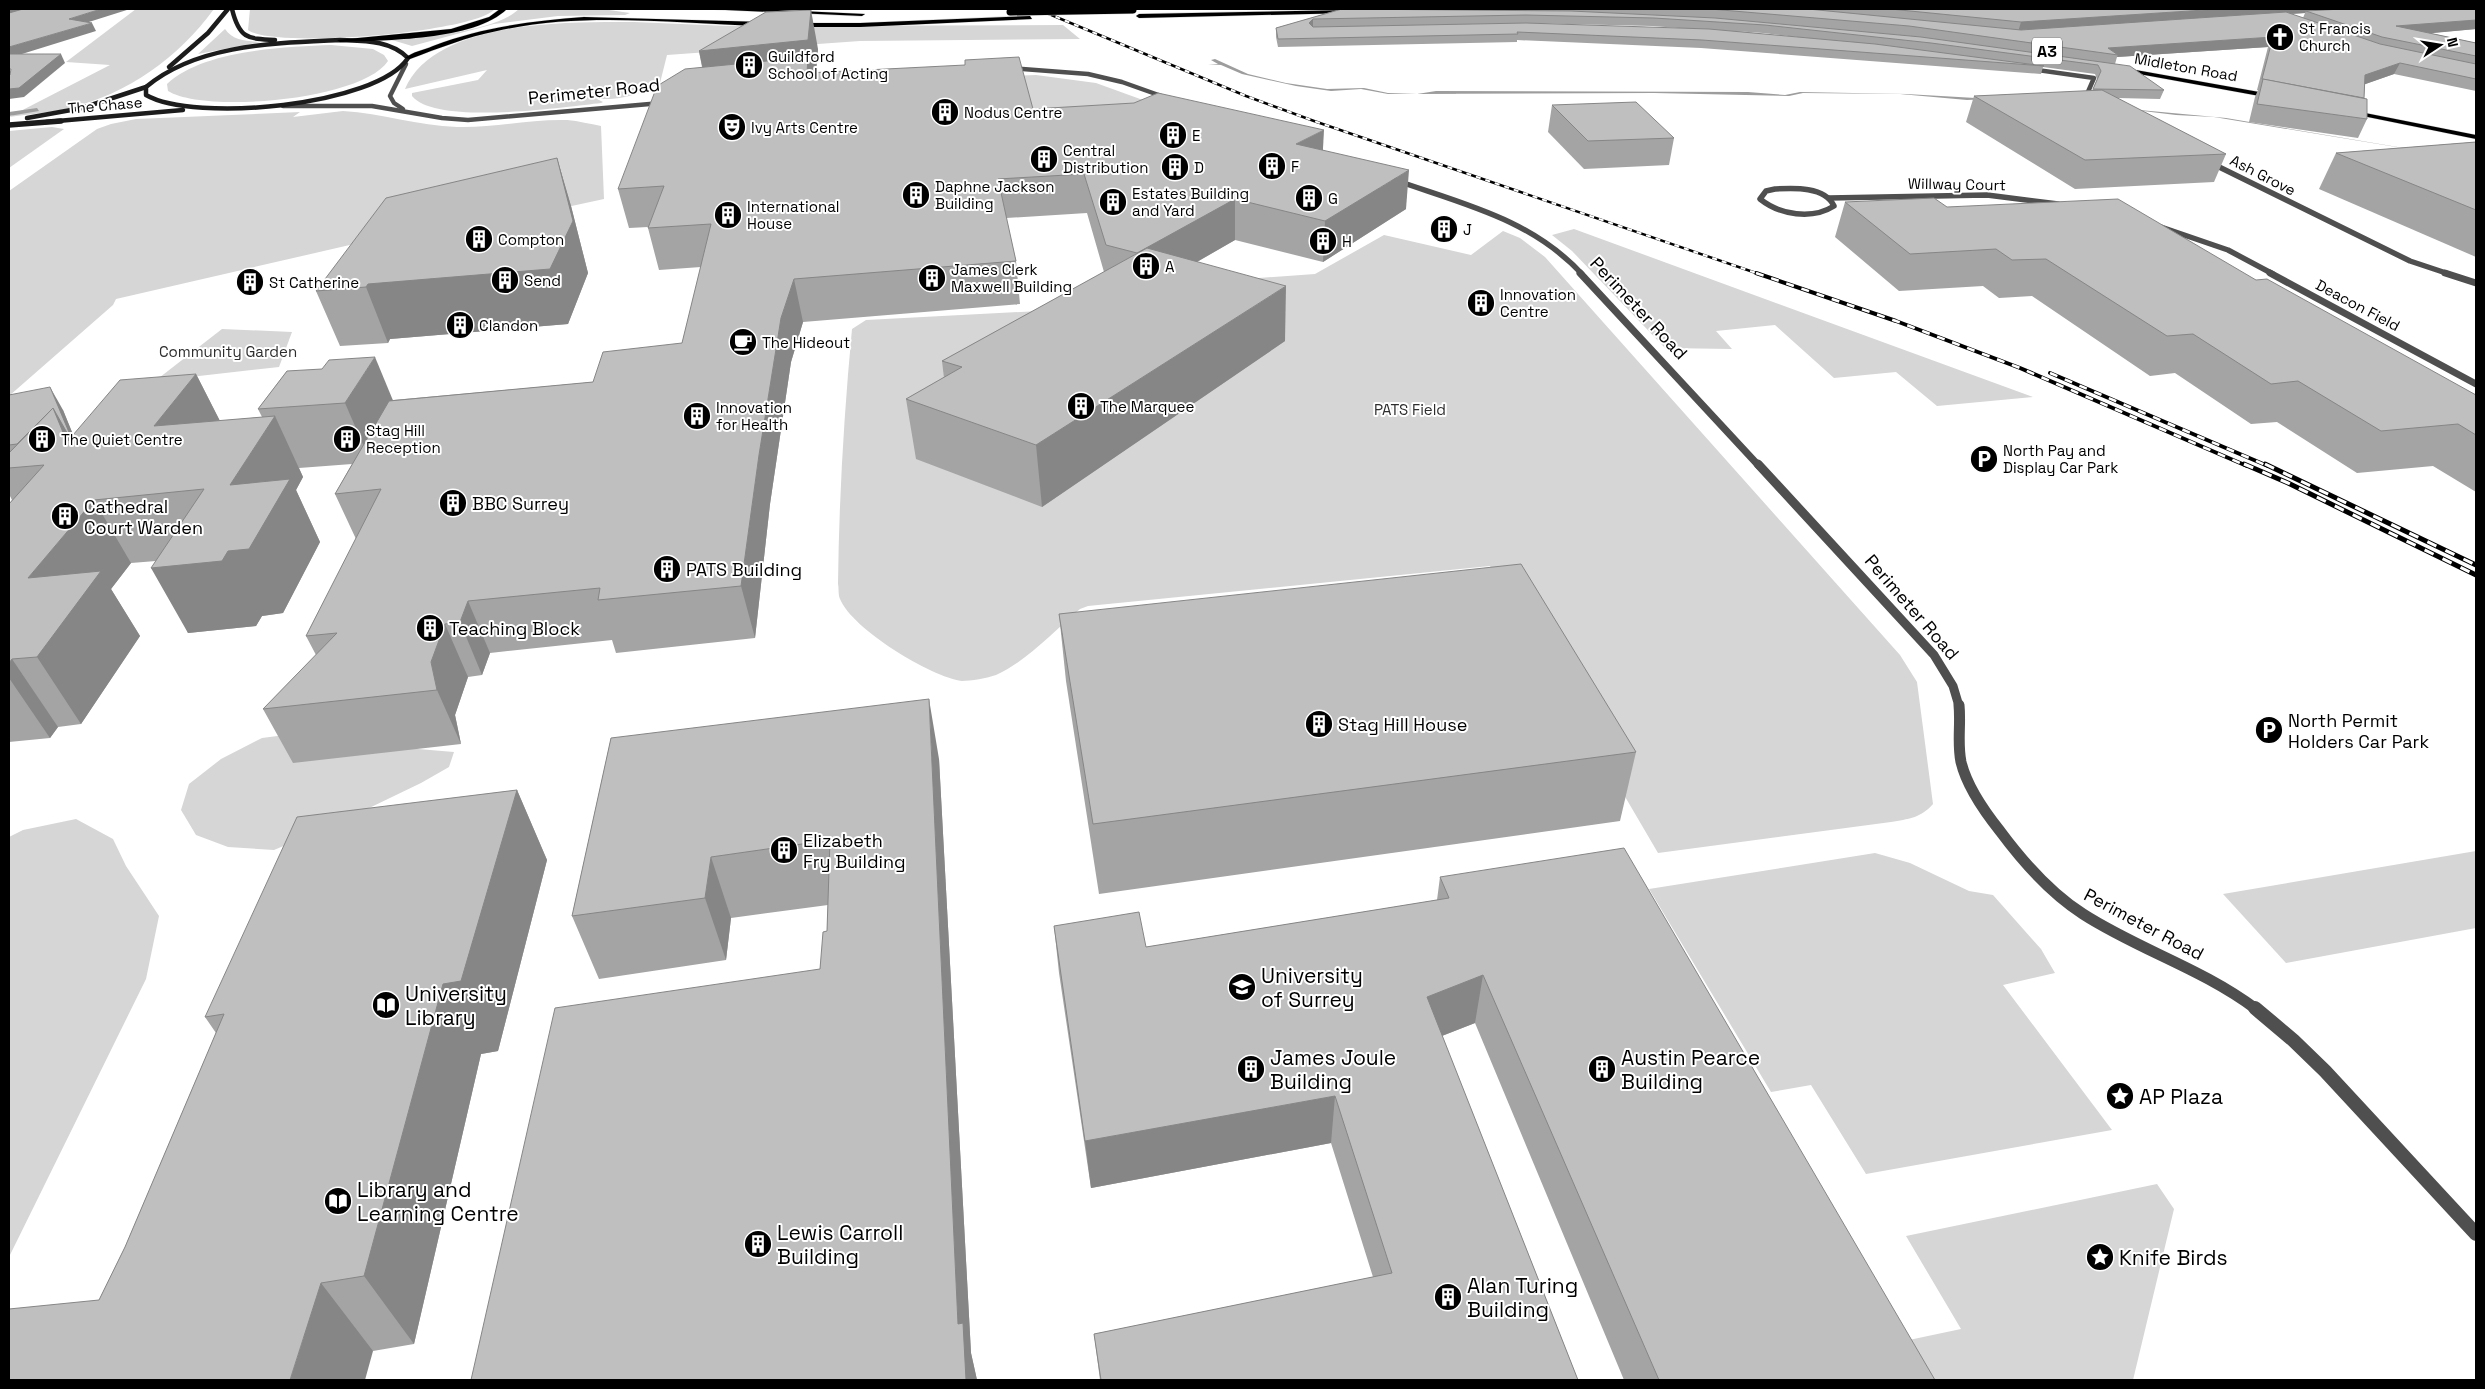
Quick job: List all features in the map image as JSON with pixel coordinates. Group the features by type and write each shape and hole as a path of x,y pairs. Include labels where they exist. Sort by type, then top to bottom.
{"highway":[{"path":"340,40 405,36 457,28 479,22 504,9"},
{"path":"706,9 870,14"},
{"path":"921,14 1196,9"},
{"path":"788,25 860,25 1030,18 1358,12"},
{"path":"407,61 454,38 494,28 559,19 601,18 770,22 665,13"},
{"path":"779,19 963,20"},
{"name":"Midleton Road","path":"2118,62 2277,89"},
{"name":"Midleton Road","path":"2113,68 2282,98"},
{"path":"2476,137 2338,110 2476,144"},
{"path":"2449,123 2476,129"}],"street":[{"path":"228,9 208,33 163,73 152,80 146,88 146,95 157,102 204,109 272,106 331,96 367,86 393,75 407,61 402,50 388,45 340,40 265,40 241,34 236,28 232,9"},
{"path":"163,73 190,62 226,52 306,41"},
{"name":"Perimeter Road","path":"407,61 390,96 398,106 413,113"},
{"path":"2024,68 2094,78 2084,101 2089,106"},
{"path":"996,69 1034,69 1088,74 1122,82 1172,100"},
{"name":"The Chase","path":"9,121 82,108 146,88"},
{"name":"Perimeter Road","path":"272,106 350,105 442,118 498,118 669,102"},
{"name":"The Chase","path":"9,125 204,109"},
{"name":"Ash Grove","path":"2198,156 2376,246 2410,261 2476,283"},
{"name":"Perimeter Road","path":"1383,176 1526,230 1547,241 1563,254 1934,655 1950,681 1959,704 1959,742 1964,769 1978,800 1993,822 2040,878 2074,910 2105,928 2200,974 2237,995 2276,1024 2335,1081 2476,1234"},
{"name":"Willway Court","path":"1830,198 1834,206 1830,210 1803,214 1771,207 1760,199 1761,195 1766,191 1786,188 1811,191 1830,198 1987,195 2068,205"},
{"name":"Deacon Field","path":"2150,224 2228,250 2476,384"}],"green space":[{"path":"136,9 214,9 185,43 168,58 132,83 91,102 69,108 9,117 110,65 66,62"},
{"path":"250,9 495,9 479,18 414,31 373,36 294,38 265,36 248,30"},
{"path":"519,9 602,9 630,13 625,15 558,16 494,24 412,46 392,40 477,28 508,17"},
{"path":"634,22 729,26 1063,25 1080,39 860,41 667,55 660,83 645,91 622,98 597,99 603,102 601,103 532,110 473,112 447,110 426,105 412,96 412,93 478,80 487,70 405,89 421,66 444,49 474,37 507,29 541,25"},
{"path":"225,29 236,38 261,42 198,54"},
{"path":"331,45 373,49 384,55 388,61 373,74 348,85 317,94 282,99 247,102 214,101 187,98 168,91 167,84 182,73 222,57 268,49"},
{"path":"1036,75 1096,83 1187,116 1027,111 958,78"},
{"path":"343,111 457,127 553,120 571,120 601,126 604,199 502,221 354,244 116,299 113,305 9,396 9,191 97,129 111,124 136,119 300,112 293,117"},
{"path":"52,127 64,129 9,168 9,131"},
{"path":"1574,229 2033,397 1937,406 1896,372 1834,378 1775,325 1716,331 1732,349 1665,348 1572,251 1552,235"},
{"name":"PATS Field","path":"1503,231 1520,238 1545,257 1900,655 1917,682 1933,804 1924,812 1914,817 1891,822 1658,853 1490,566 1088,606 1080,609 1019,662 996,675 965,681 948,678 894,650 860,624 847,611 840,599 838,584 841,488 852,329 866,320 1136,306 1177,284 1315,274 1384,235 1471,255"},
{"name":"Community Garden","path":"222,329 292,332 279,367 155,381"},
{"path":"323,730 418,749 454,752 449,767 421,783 336,824 274,850 228,847 196,835 181,810 189,784 221,759 262,738"},
{"path":"76,819 113,839 126,866 159,916 146,979 9,1257 9,837 23,830"},
{"path":"2476,851 2476,928 2286,963 2223,894"},
{"path":"1875,853 1910,863 1969,891 1993,895 2041,949 2055,973 2003,985 2112,1130 1866,1174 1811,1085 1771,1092 1649,889"},
{"path":"2157,1184 2174,1209 2133,1380 1932,1380 1909,1340 1961,1329 1906,1236"}],"shaded area":[{"path":"1215,59 1248,74 1286,83 1327,89 1364,88 1388,93 1414,94 1388,94 1361,89 1331,91 1296,86 1242,74 1221,65 1208,64 1218,64 1211,60"},
{"path":"1436,91 1748,92 1785,95 1800,92 1906,94 1993,99 1967,100 1900,94 1803,93 1789,96 1654,93 1418,94"},
{"path":"2118,108 2226,118 2457,157 2214,117 2176,115"}],"building":[{"path":"23,9 101,9 69,19 92,23 9,47 9,13"},
{"path":"1342,9 1571,11 1715,18 1921,37 2130,66 2164,90 2093,89 2101,71 2098,65 1931,43 1765,25 1654,18 1526,15 1313,19 1309,23 1313,27 1526,23 1709,29 1875,44 2044,66 1702,40 1517,32 1518,34 1278,39 1276,28"},
{"path":"1710,9 1808,9 2021,30 2286,12 2380,44 2476,64 2476,79 2400,63 2365,75 2364,98 2262,79 2273,37 2108,48 2118,55 1909,26"},
{"path":"1890,9 2220,9 2021,22"},
{"path":"2342,9 2476,9 2476,20 2396,26 2476,43 2476,56 2382,37 2306,11"},
{"path":"811,10 808,40 699,51 766,12"},
{"path":"9,54 61,54 19,88 9,89 11,69 9,69"},
{"path":"808,57 807,73 965,65 965,60 1019,57 1033,109 1134,103 1158,93 1324,130 1296,144 1409,170 1325,221 1235,199 1137,253 1106,245 1084,174 998,179 1016,261 794,279 781,318 759,455 741,586 598,600 600,588 468,601 460,622 445,624 431,662 437,690 263,709 337,633 306,636 381,489 335,494 389,401 593,382 603,352 682,343 711,224 648,228 664,186 618,189 657,86 685,69"},
{"path":"2263,79 2367,99 2367,119 2257,104"},
{"path":"2102,90 2226,154 2085,160 1974,96"},
{"path":"1636,102 1674,138 1588,141 1552,105"},
{"path":"2476,142 2476,210 2336,153"},
{"path":"557,158 573,221 550,269 368,284 366,287 316,291 386,198"},
{"path":"1934,198 1947,207 2118,199 2256,280 2267,279 2476,395 2476,435 2458,424 2381,431 2298,381 2271,384 2193,334 2167,336 2046,259 2012,260 1996,249 1910,254 1845,202"},
{"path":"1147,248 1286,286 1036,445 906,399 962,367 942,361"},
{"path":"375,357 345,403 258,409 287,371 322,369 329,360"},
{"path":"196,374 154,426 275,416 230,485 290,479 249,549 228,551 222,561 151,568 204,489 94,500 28,578 101,571 37,657 12,659 9,663 9,504 44,465 9,468 9,453 53,408 67,442 120,380"},
{"path":"50,387 71,437 53,408 17,444 9,445 9,395"},
{"name":"Stag Hill House","path":"1521,564 1636,752 1093,824 1059,614"},
{"path":"929,699 958,1324 963,1323 966,1380 471,1380 555,1008 820,969 823,932 827,931 830,840 711,857 705,898 572,916 611,738"},
{"path":"517,790 461,981 443,984 364,1276 321,1283 290,1380 9,1380 9,1309 99,1300 125,1247 224,1014 205,1017 297,817"},
{"path":"1624,848 1935,1380 1659,1380 1483,975 1427,997 1578,1380 1101,1380 1094,1334 1392,1273 1335,1096 1085,1141 1054,926 1139,912 1146,947 1449,898 1440,877"}],"waterway":[{"path":"9,114 37,110"}],"railway":[{"path":"1037,9 1246,96 1314,121 1759,274"},
{"path":"1756,273 1896,321 2020,368 2247,466"},
{"path":"2050,373 2268,466"},
{"path":"2244,464 2288,483 2476,575"},
{"path":"2265,464 2476,565"}],"place":[{"name":"St Francis Church","path":"2280,37"},
{"name":"Guildford School of Acting","path":"749,65"},
{"name":"Nodus Centre","path":"945,112"},
{"name":"Ivy Arts Centre","path":"732,127"},
{"name":"E","path":"1173,135"},
{"name":"Central Distribution","path":"1044,159"},
{"name":"F","path":"1272,166"},
{"name":"D","path":"1175,167"},
{"name":"Daphne Jackson Building","path":"916,195"},
{"name":"G","path":"1309,198"},
{"name":"Estates Building and Yard","path":"1113,202"},
{"name":"International House","path":"728,215"},
{"name":"J","path":"1444,229"},
{"name":"Compton","path":"479,239"},
{"name":"H","path":"1323,241"},
{"name":"A","path":"1146,266"},
{"name":"James Clerk Maxwell Building","path":"932,278"},
{"name":"Send","path":"505,280"},
{"name":"St Catherine","path":"250,282"},
{"name":"Innovation Centre","path":"1481,303"},
{"name":"Clandon","path":"460,325"},
{"name":"The Hideout","path":"743,342"},
{"name":"The Marquee","path":"1081,406"},
{"name":"Innovation for Health","path":"697,416"},
{"name":"The Quiet Centre","path":"42,439"},
{"name":"Stag Hill Reception","path":"347,439"},
{"name":"North Pay and Display Car Park","path":"1984,459"},
{"name":"BBC Surrey","path":"453,503"},
{"name":"Cathedral Court Warden","path":"65,516"},
{"name":"PATS Building","path":"667,569"},
{"name":"Teaching Block","path":"430,628"},
{"name":"Stag Hill House","path":"1319,724"},
{"name":"North Permit Holders Car Park","path":"2269,730"},
{"name":"Elizabeth Fry Building","path":"784,850"},
{"name":"University of Surrey","path":"1242,987"},
{"name":"University Library","path":"386,1005"},
{"name":"James Joule Building","path":"1251,1069"},
{"name":"Austin Pearce Building","path":"1602,1069"},
{"name":"AP Plaza","path":"2120,1096"},
{"name":"Library and Learning Centre","path":"338,1201"},
{"name":"Lewis Carroll Building","path":"758,1244"},
{"name":"Knife Birds","path":"2100,1257"},
{"name":"Alan Turing Building","path":"1448,1297"}]}
